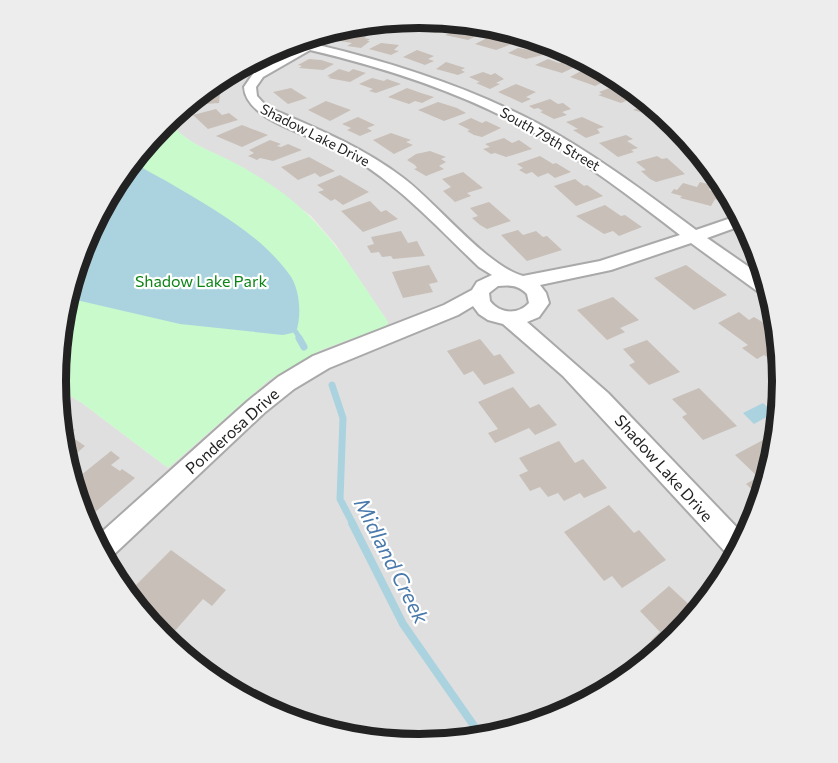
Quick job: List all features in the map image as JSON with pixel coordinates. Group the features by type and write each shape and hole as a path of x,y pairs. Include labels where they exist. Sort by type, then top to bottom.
{"street":[{"name":"South 79th Street","path":"309,46 407,73 502,111 578,154 758,283"},
{"name":"Shadow Lake Drive","path":"306,47 259,74 250,87 254,102 262,110 323,136 379,168 423,202 486,263 516,281"},
{"path":"604,266 562,288 524,317 502,317 480,304 480,290 491,281 516,281 604,266 735,223"},
{"name":"Shadow Lake Drive","path":"458,238 480,290"},
{"path":"516,281 537,294 537,307"},
{"name":"Ponderosa Drive","path":"106,545 256,407 286,383 321,362 451,309 480,290"},
{"name":"Shadow Lake Drive","path":"537,307 591,389"},
{"name":"Shadow Lake Drive","path":"502,317 540,343 591,389 733,544"},
{"name":"Ponderosa Drive","path":"379,339 462,320 502,317"}],"shaded area":[{"path":"419,28 488,35 554,55 615,88 634,101 669,132 713,185 745,246 765,313 772,382 765,450 745,517 713,578 669,631 634,662 615,675 554,708 488,728 442,734 396,734 350,728 284,708 223,675 204,662 169,631 125,578 102,538 78,473 69,428 67,394 168,468 269,380 321,350 386,326 388,322 336,245 311,216 257,176 192,142 174,128 204,101 242,76 284,55 350,35"}],"green space":[{"name":"Shadow Lake Park","path":"174,127 188,139 278,189 300,207 329,237 388,322 386,326 321,350 269,380 168,468 67,394 66,382 69,335 85,268 102,225 125,185"}],"water":[{"path":"140,166 201,201 264,246 289,274 298,294 299,318 296,332 283,335 180,324 76,300 85,268 102,225 125,185"},
{"path":"763,403 771,410 770,415 754,424 743,413"}],"building":[{"path":"419,28 444,29 436,33 420,31 424,29"},
{"path":"456,31 480,34 468,40 445,35"},
{"path":"352,35 367,36 364,38 370,41 361,48 347,46 352,43 340,41"},
{"path":"487,38 512,44 496,50 475,44"},
{"path":"381,43 399,45 394,50 399,51 391,55 369,49"},
{"path":"518,48 543,55 526,59 508,53"},
{"path":"417,50 434,56 428,59 434,61 425,65 403,57"},
{"path":"309,59 334,64 323,70 299,68 302,66 298,65"},
{"path":"548,59 575,67 562,73 535,65"},
{"path":"446,62 465,68 461,70 465,72 458,75 436,69"},
{"path":"339,69 349,72 353,69 366,73 350,82 328,78 331,77 327,76"},
{"path":"581,71 605,82 595,86 570,77"},
{"path":"483,72 491,75 495,73 504,79 490,89 469,77"},
{"path":"372,78 384,81 387,79 401,84 376,93 369,91 373,89 359,84"},
{"path":"516,84 536,92 526,97 531,99 522,103 498,92"},
{"path":"612,87 631,99 621,103 598,95 602,94 599,92"},
{"path":"291,88 307,98 288,104 273,92"},
{"path":"407,88 434,97 422,103 415,101 409,104 388,97"},
{"path":"215,93 220,94 219,103 200,104"},
{"path":"550,99 558,104 563,103 571,109 562,112 567,115 554,119 540,112 543,111 538,108 534,109 529,106"},
{"path":"326,101 351,110 330,121 308,110"},
{"path":"438,102 466,113 444,121 418,110"},
{"path":"639,105 651,115 633,110 638,108 635,107"},
{"path":"216,109 222,115 229,113 238,120 208,129 193,115"},
{"path":"358,117 375,125 367,128 372,131 360,136 347,130 351,128 342,124"},
{"path":"582,117 604,127 597,129 600,133 586,138 573,130 578,129 566,122"},
{"path":"471,118 482,123 486,121 501,128 482,137 474,135 467,131 470,130 458,124"},
{"path":"242,125 268,135 242,147 216,136"},
{"path":"391,133 411,140 406,142 413,145 394,154 373,140"},
{"path":"626,135 633,139 627,141 638,148 631,150 634,152 618,157 599,143"},
{"path":"504,138 512,143 519,140 532,149 506,157 491,154 483,149 490,147 485,144"},
{"path":"270,140 281,144 277,146 288,144 302,150 273,161 260,158 257,160 248,156 254,153 249,150"},
{"path":"430,151 446,157 441,159 446,162 439,166 444,169 426,176 414,169 417,168 415,165 407,160 416,154"},
{"path":"540,156 571,172 555,178 548,173 538,177 532,172 526,174 519,170 523,168 517,164"},
{"path":"657,156 662,159 667,158 685,174 656,182 650,179 641,171 646,170 636,162"},
{"path":"309,157 335,171 320,177 315,173 298,180 281,167"},
{"path":"463,172 483,188 467,193 471,196 455,202 443,191 451,187 442,179"},
{"path":"340,175 369,192 343,205 335,199 331,201 318,192 324,190 317,185"},
{"path":"575,179 603,196 576,206 554,186"},
{"path":"700,182 712,185 709,190 717,192 723,202 715,199 711,206 680,198 682,196 671,193 683,183 697,187"},
{"path":"370,201 381,212 386,210 398,219 363,232 341,211"},
{"path":"489,202 511,221 487,229 472,218 478,216 470,208"},
{"path":"605,205 642,227 619,236 613,231 604,234 576,216"},
{"path":"518,230 523,235 536,231 543,237 547,236 562,250 527,261 501,235"},
{"path":"401,231 408,243 417,241 425,256 393,259 391,256 382,257 379,252 371,253 367,246 374,244 371,237"},
{"path":"429,265 438,282 429,284 433,292 403,298 392,272"},
{"path":"686,265 727,295 694,310 654,278"},
{"path":"613,297 639,320 620,328 625,332 607,340 577,310"},
{"path":"739,312 749,320 754,317 767,325 771,358 764,355 757,359 742,348 748,345 718,323"},
{"path":"480,339 494,356 500,354 515,373 484,385 473,371 464,375 447,351"},
{"path":"647,340 680,372 649,385 629,365 635,362 623,349"},
{"path":"513,387 530,408 539,404 557,425 535,435 529,428 495,443 488,433 498,429 478,402"},
{"path":"699,388 737,426 703,440 682,417 687,414 672,399"},
{"path":"69,426 75,430 70,434"},
{"path":"70,436 85,446 74,455"},
{"path":"763,440 766,443 760,473 754,492 746,484 758,477 735,455"},
{"path":"559,441 575,463 583,459 607,488 584,498 580,493 564,501 558,493 548,497 540,487 530,491 519,475 528,471 519,458"},
{"path":"111,451 120,458 111,465 135,478 92,515 79,477"},
{"path":"609,505 634,533 639,530 666,560 622,588 612,576 604,581 564,532"},
{"path":"171,550 226,590 212,606 203,599 173,633 133,588"},
{"path":"669,586 691,606 655,644 651,640 660,632 640,611"}],"waterway":[{"name":"Midland Creek","path":"296,332 300,339"},
{"name":"Midland Creek","path":"299,338 304,347"},
{"name":"Midland Creek","path":"332,385 343,418 340,499 353,524"},
{"name":"Midland Creek","path":"352,523 403,624 477,729"}]}
